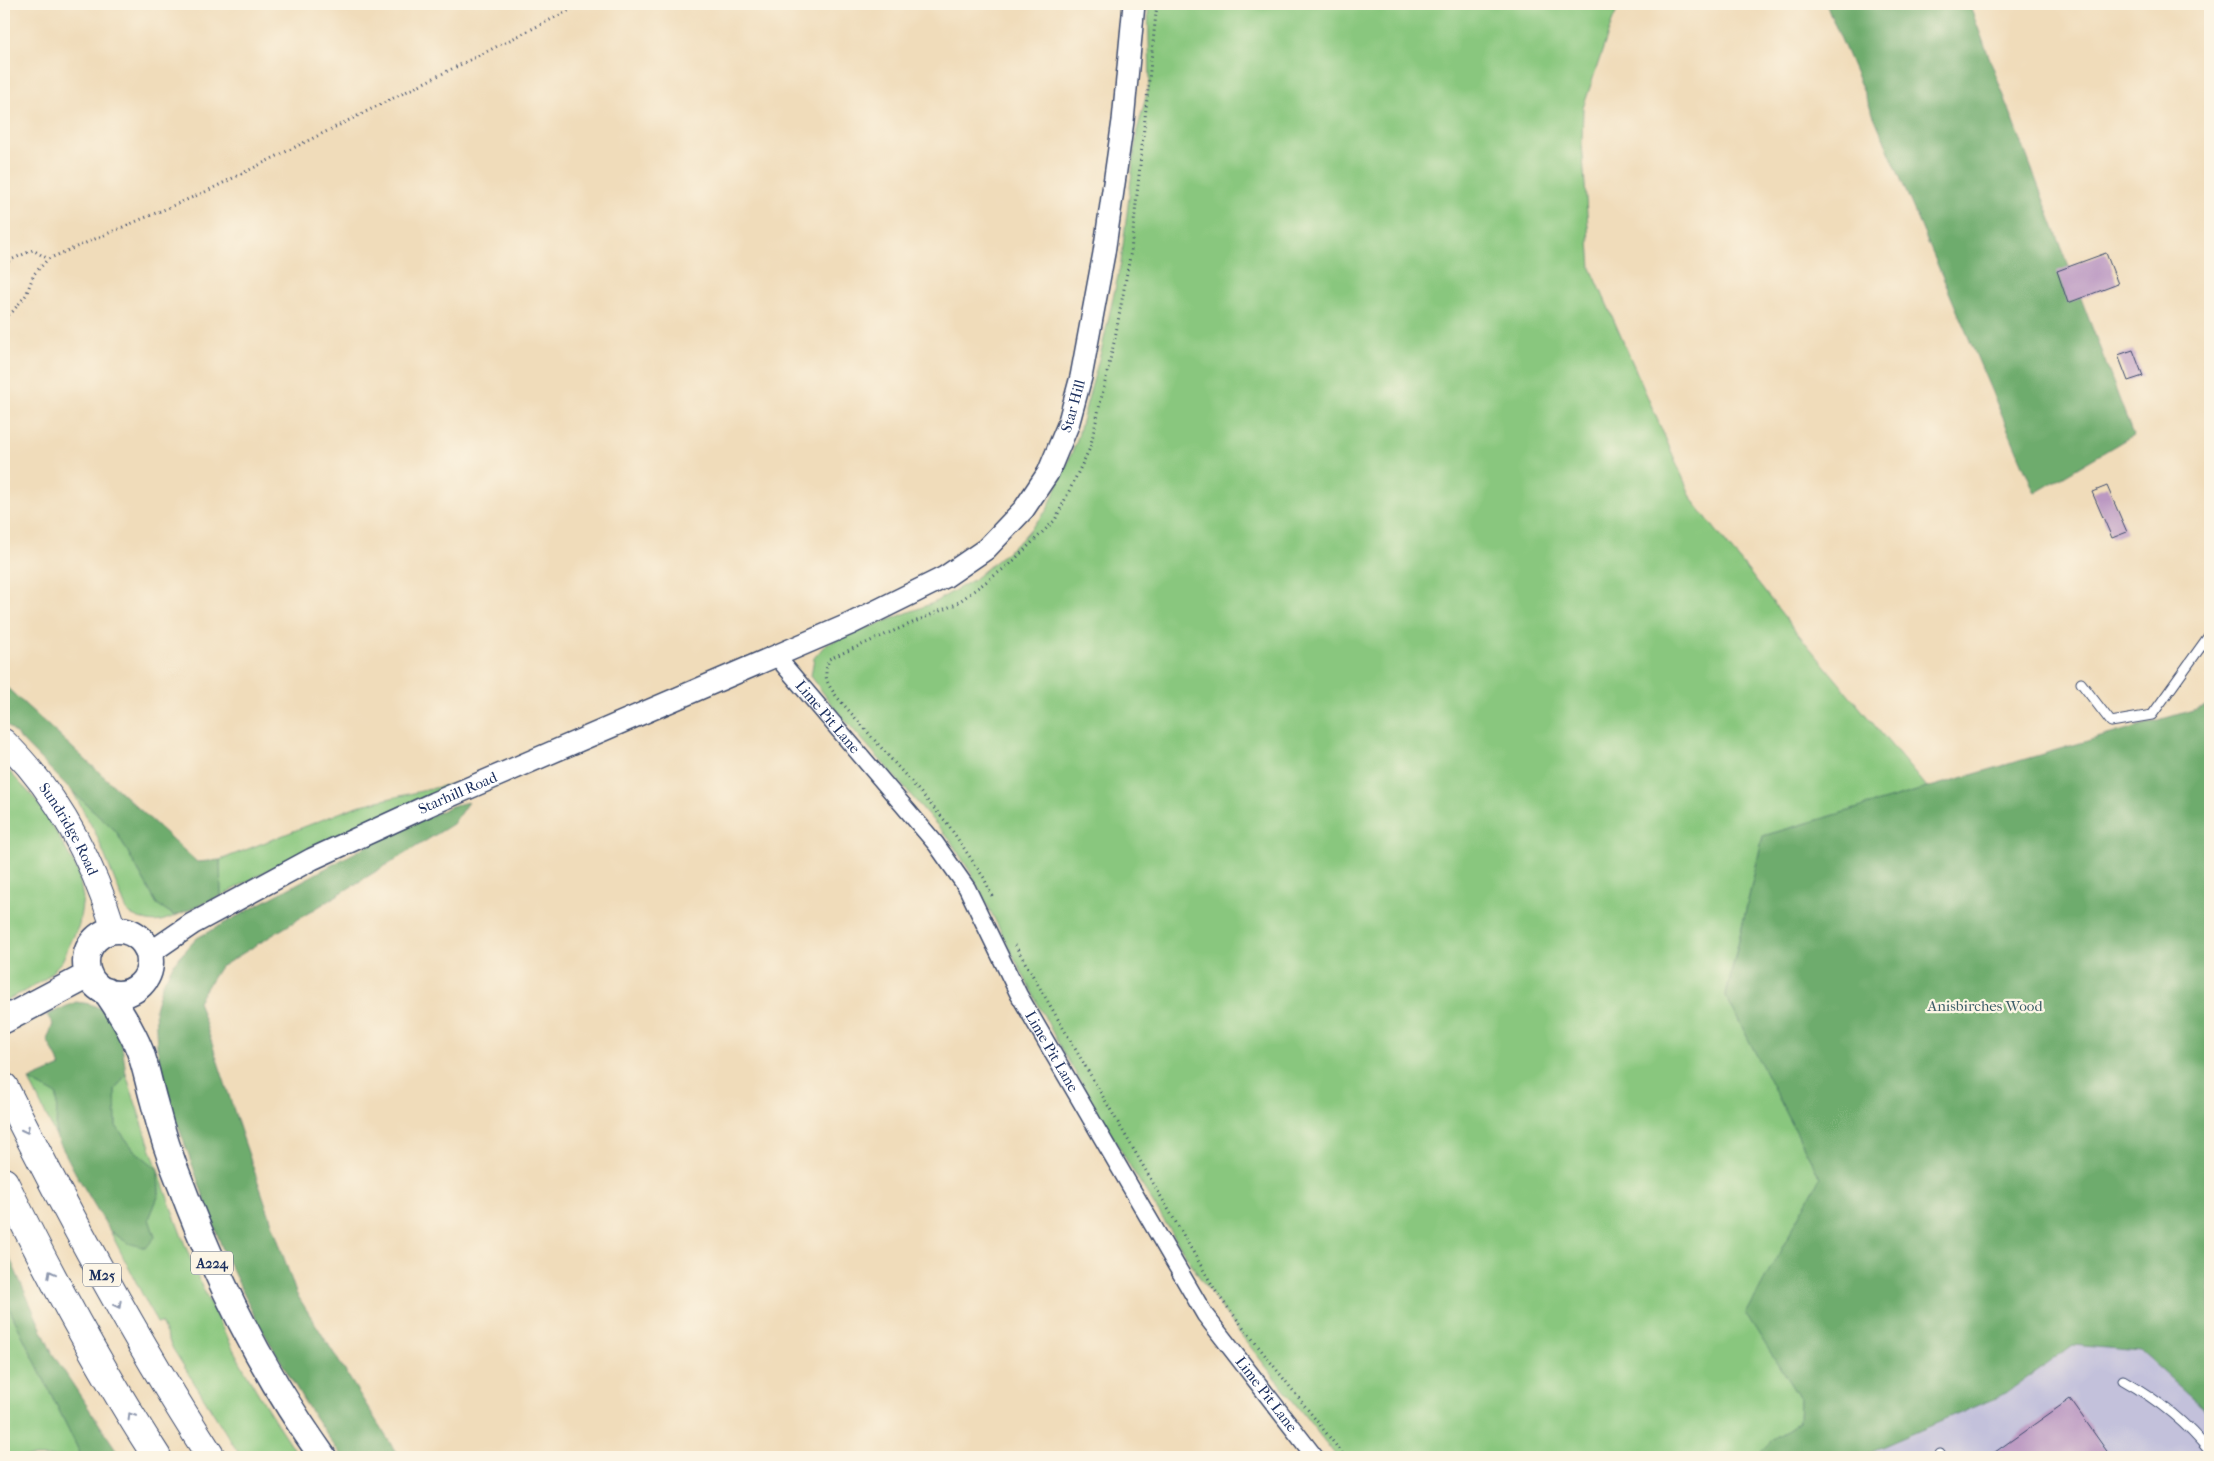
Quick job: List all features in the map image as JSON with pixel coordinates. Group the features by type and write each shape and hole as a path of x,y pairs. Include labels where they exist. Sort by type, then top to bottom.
{"highway":[{"name":"M25","path":"4,1087 83,1241 126,1319 211,1457"},
{"name":"M25","path":"4,1182 84,1335 118,1395 157,1457"}],"main road":[{"name":"Sundridge Road","path":"4,741 16,753 62,812 92,867 114,930"},
{"path":"114,930 125,930 135,934 143,941 150,959 147,976 134,990 115,994 98,983 86,966 90,946 105,932 114,930"},
{"name":"A224","path":"140,1051 140,1007 147,976"},
{"path":"15,1015 64,987 98,983"},
{"name":"A224","path":"98,983 122,1015 140,1051 157,1115 180,1183 206,1250 250,1340 293,1415 323,1457"}],"street":[{"name":"Star Hill","path":"776,656 850,624 945,577 978,555 1024,509 1048,473 1068,425 1081,377 1104,253 1123,121 1134,4"},
{"name":"Starhill Road","path":"148,950 156,948 192,924 312,859 434,803 776,656"},
{"name":"Lime Pit Lane","path":"776,656 936,844 967,888 1019,995 1205,1315 1315,1457"}],"lane":[{"path":"2082,683 2111,722 2152,715 2210,634"},
{"path":"2123,1380 2147,1393 2201,1441 2210,1452"}],"path":[{"path":"4,317 13,311 26,295 34,274 48,259 205,192 582,4"},
{"path":"996,905 984,878 947,823 837,697 828,685 824,673 829,659 956,604 1010,564 1055,520 1090,448 1115,338 1131,251 1157,4"},
{"path":"4,263 34,250 48,259"},
{"path":"1013,941 1218,1295 1345,1457"}],"shaded area":[{"path":"2073,1345 2140,1351 2210,1414 2210,1457 1858,1457 2005,1394"}],"green space":[{"path":"1148,4 1620,4 1612,22 1583,108 1582,143 1591,268 1693,501 1794,629 1927,788 1763,836 1726,995 1820,1178 1747,1314 1800,1399 1799,1422 1774,1439 1756,1457 1337,1457 1238,1331 1200,1278 1133,1171 1058,1043 971,873 950,840 832,705 811,676 814,658 826,644 933,603 973,580 1021,540 1047,510 1076,443 1102,348 1121,262 1137,131 1150,81"},
{"path":"1826,4 1969,4 2133,435 2035,493"},
{"path":"4,685 197,862 220,860 221,896 175,916 157,904 116,831 73,792 4,722"},
{"name":"Anisbirches Wood","path":"2210,705 2210,1414 2140,1351 2073,1345 2005,1394 1858,1457 1756,1457 1774,1439 1799,1422 1800,1399 1746,1314 1820,1178 1726,996 1763,836"},
{"path":"4,766 35,799 55,830 78,871 83,898 79,925 62,961 46,978 4,1001"},
{"path":"456,783 316,844 221,896 220,860 357,806"},
{"path":"73,792 116,831 157,904 175,916 162,921 152,922 128,913 96,834"},
{"path":"468,802 453,824 219,968 198,1001 296,1293 399,1457 342,1457 306,1404 257,1321 224,1253 169,1100 157,1048 155,1009 162,985 174,963 197,938 367,846 452,806"},
{"path":"76,1002 95,1006 110,1017 115,1026 119,1035 126,1074 115,1090 116,1126 134,1150 158,1169 159,1194 149,1219 155,1237 146,1248 128,1243 110,1231 56,1136 57,1095 29,1080 61,1066 47,1040 53,1024 47,1015"},
{"path":"126,1074 158,1170 134,1150 116,1126 115,1090"},
{"path":"29,1080 57,1094 56,1136"},
{"path":"158,1170 191,1259 217,1318 264,1403 299,1457 273,1457 266,1453 265,1457 241,1457 173,1349 161,1323 157,1323 110,1231 128,1243 155,1237 149,1219 159,1194"},
{"path":"4,1245 52,1353 121,1457 82,1457 4,1298"},
{"path":"4,1298 82,1457 4,1457"}],"building":[{"path":"2106,253 2118,284 2068,303 2057,271"},
{"path":"2133,350 2143,376 2128,381 2118,355"},
{"path":"2107,486 2127,532 2112,538 2092,492"},
{"path":"2070,1399 2111,1457 1988,1457"}]}
